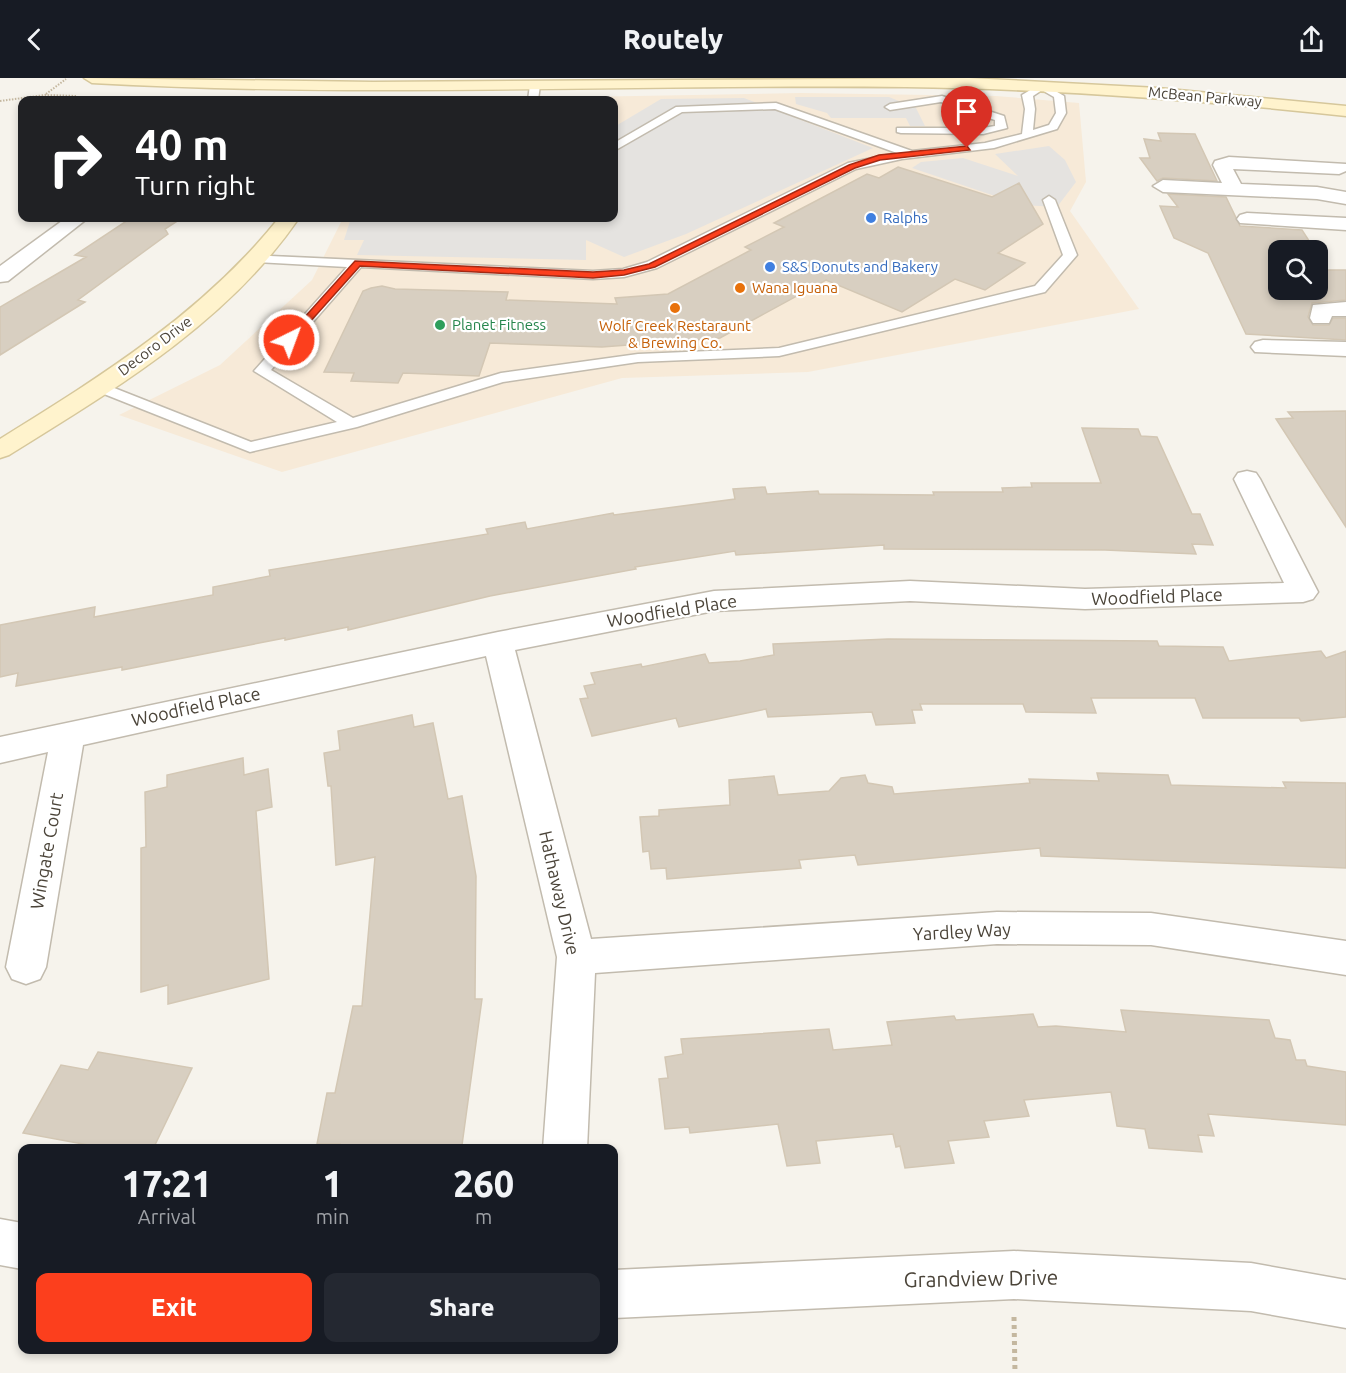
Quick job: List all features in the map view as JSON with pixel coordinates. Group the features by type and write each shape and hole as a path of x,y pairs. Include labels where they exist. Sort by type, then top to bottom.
{"main road":[{"name":"McBean Parkway","path":"92,78 224,85 534,93 768,82 1041,82 1346,111"},
{"name":"McBean Parkway","path":"1149,78 1346,96"},
{"name":"Decoro Drive","path":"0,450 99,387 191,319 256,258 286,222"}],"street":[{"path":"1279,148 1289,166"},
{"path":"1163,186 1317,193 1346,197 1342,172 1344,165 1339,148"},
{"path":"1235,190 1222,165 1229,163 1289,166 1342,172"},
{"path":"1247,219 1346,224"},
{"path":"0,276 10,260 72,222"},
{"path":"1321,318 1321,310 1346,309"},
{"path":"1263,347 1346,349"},
{"name":"Woodfield Place","path":"0,750 498,643 714,601 910,591 1085,599 1304,592 1247,479"},
{"name":"Hathaway Drive","path":"498,643 576,957 565,1144"},
{"name":"Wingate Court","path":"26,967 68,734"},
{"name":"Yardley Way","path":"576,957 998,928 1150,928 1346,958"},
{"path":"0,1242 18,1245"},
{"name":"Grandview Drive","path":"618,1294 1014,1275 1251,1287 1346,1304"}],"lane":[{"path":"768,82 776,106"},
{"path":"256,258 593,275 624,273 652,266 852,166 879,158 910,153 985,146 1027,136 1053,127 1061,113 1059,96 1041,82 1027,94 1030,109 1027,136"},
{"path":"890,107 942,99 1000,118 1001,128 972,131 901,130"},
{"path":"618,146 680,108 776,106 910,153"},
{"path":"99,387 250,447 351,424 501,378 638,358 779,352 1040,289 1070,255 1048,200"},
{"path":"351,424 262,371 358,263"}],"path":[{"path":"45,94 68,78"},
{"path":"32,96 45,94 70,96"},
{"path":"0,101 18,98"},
{"path":"1014,1275 1015,1373"}],"shaded area":[{"path":"801,93 996,96 1079,103 1086,182 1070,211 1139,309 808,372 622,378 282,472 119,415 220,365 312,280 341,222 618,222 618,96"},
{"path":"795,97 889,97 916,108 925,126 910,126 906,118 831,118 827,113 796,104"},
{"path":"744,98 873,148 686,234 624,257 586,240 586,260 357,255 364,240 344,240 350,222 618,222 618,125 661,99"},
{"path":"1049,146 1065,160 1076,182 1057,207 1022,205 912,168 921,162 963,158 1018,176 995,154"}],"building":[{"path":"1158,133 1195,134 1217,181 1163,178 1157,181 1140,158 1150,158 1144,139 1161,141"},
{"path":"898,167 992,197 1019,183 1043,224 998,253 1025,263 985,290 955,279 902,312 826,280 720,338 602,347 490,343 479,376 403,373 398,383 351,381 354,373 324,372 363,291 371,288 382,286 395,289 508,292 506,300 617,304 615,298 668,294 751,250 745,247 784,227 774,223 867,174 879,178"},
{"path":"1168,194 1226,197 1240,226 1302,230 1308,240 1268,240 1268,300 1328,300 1328,270 1346,270 1346,300 1312,303 1308,317 1313,325 1329,325 1333,318 1346,318 1346,340 1246,334 1208,253 1174,238 1160,206 1178,207"},
{"path":"125,222 176,222 165,229 168,234 78,300 85,302 0,355 0,307 86,257 75,255"},
{"path":"1346,411 1346,527 1276,419 1293,418 1288,412"},
{"path":"1082,428 1138,429 1141,436 1157,437 1192,514 1200,514 1213,545 1192,544 1196,554 1105,550 884,549 884,545 736,555 735,551 635,567 636,569 490,596 348,630 348,627 285,640 285,638 122,670 122,667 16,686 18,673 0,677 0,625 95,607 94,617 213,595 213,587 270,576 269,570 488,534 486,529 525,522 527,529 613,513 614,515 735,499 733,489 765,487 767,494 818,491 819,494 934,495 933,492 1003,492 1002,488 1032,487 1031,483 1101,483"},
{"path":"888,639 1157,641 1159,646 1223,647 1229,661 1321,651 1326,658 1346,651 1346,717 1301,721 1299,718 1203,718 1195,698 1091,698 1096,713 1026,712 1023,704 920,704 922,710 912,710 915,723 876,725 872,712 768,717 766,709 679,727 676,718 592,736 580,699 588,698 584,686 595,684 591,673 641,664 642,667 705,654 709,663 740,661 774,655 773,644"},
{"path":"412,715 414,727 433,723 448,799 462,796 476,876 475,999 482,999 462,1144 317,1144 327,1093 335,1093 353,1006 362,1006 375,857 336,865 331,786 328,786 324,753 340,750 338,731"},
{"path":"243,758 244,775 268,769 272,807 256,811 269,979 168,1004 168,985 141,992 141,848 146,847 145,792 167,787 167,775"},
{"path":"1097,773 1168,775 1171,785 1286,788 1283,782 1346,783 1346,868 1041,856 1040,848 858,865 855,855 799,860 801,868 667,879 666,868 651,869 649,851 643,852 640,817 659,816 659,810 730,805 729,780 774,776 778,795 829,791 841,778 865,775 868,783 892,787 894,794 1030,783 1029,779 1099,781"},
{"path":"1121,1010 1269,1020 1275,1038 1290,1040 1296,1060 1305,1060 1307,1066 1346,1072 1346,1125 1208,1114 1214,1136 1198,1135 1202,1152 1149,1148 1145,1129 1117,1126 1111,1092 1024,1100 1029,1116 984,1121 989,1137 948,1141 954,1163 905,1168 900,1146 896,1147 893,1134 816,1141 820,1163 787,1166 778,1124 690,1133 689,1127 665,1129 659,1079 668,1078 665,1057 683,1054 681,1039 829,1029 833,1050 892,1045 887,1022 954,1016 956,1020 1033,1014 1038,1027 1056,1026 1126,1032"},
{"path":"98,1052 192,1068 155,1144 83,1144 23,1133 61,1065 88,1070"}],"place":[{"name":"Ralphs","path":"871,218"},
{"name":"S&S Donuts and Bakery","path":"770,267"},
{"name":"Wana Iguana","path":"740,288"},
{"name":"Wolf Creek Restaraunt & Brewing Co.","path":"675,308"},
{"name":"Planet Fitness","path":"440,325"}],"route":[{"path":"289,340 358,263 593,275 624,273 652,266 852,166 879,158 910,153 967,148"}]}
